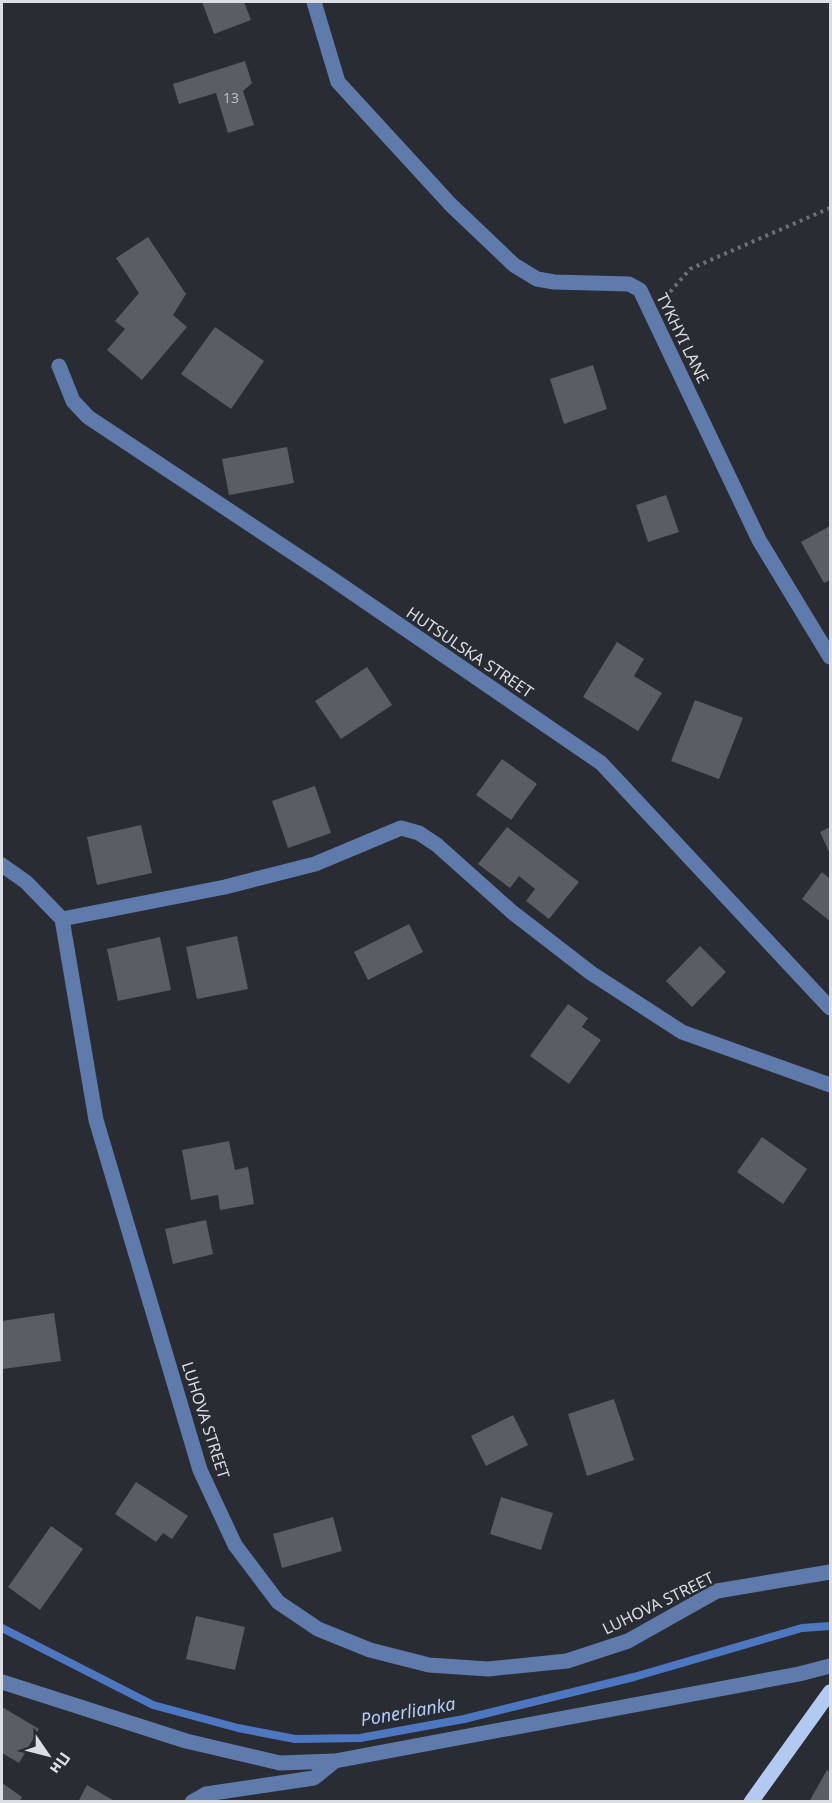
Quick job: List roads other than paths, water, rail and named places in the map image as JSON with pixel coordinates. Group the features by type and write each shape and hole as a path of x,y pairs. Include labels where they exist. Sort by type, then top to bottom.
{"main road":[{"path":"750,1802 831,1692"}],"street":[{"name":"TYKHYI LANE","path":"314,2 338,82 451,205 514,265 537,279 629,284 640,290 759,540 831,657"},
{"name":"HUTSULSKA STREET","path":"59,366 73,401 88,417 325,574 601,763 831,1008"},
{"path":"2,865 26,882 62,920 225,887 315,864 401,828 419,833 437,845 512,912 591,974 682,1032 831,1085"},
{"name":"LUHOVA STREET","path":"62,920 96,1120 200,1470 235,1545 278,1602 318,1629 370,1650 429,1665 488,1669 567,1661 628,1641 717,1591 831,1572"},
{"path":"2,1683 197,1744 280,1763 334,1761 799,1674 831,1666"},
{"path":"192,1802 207,1794 314,1778 334,1761"}],"waterway":[{"name":"Ponerlianka","path":"2,1628 153,1705 238,1728 295,1739 360,1738 464,1719 634,1677 802,1628 830,1626"}]}
